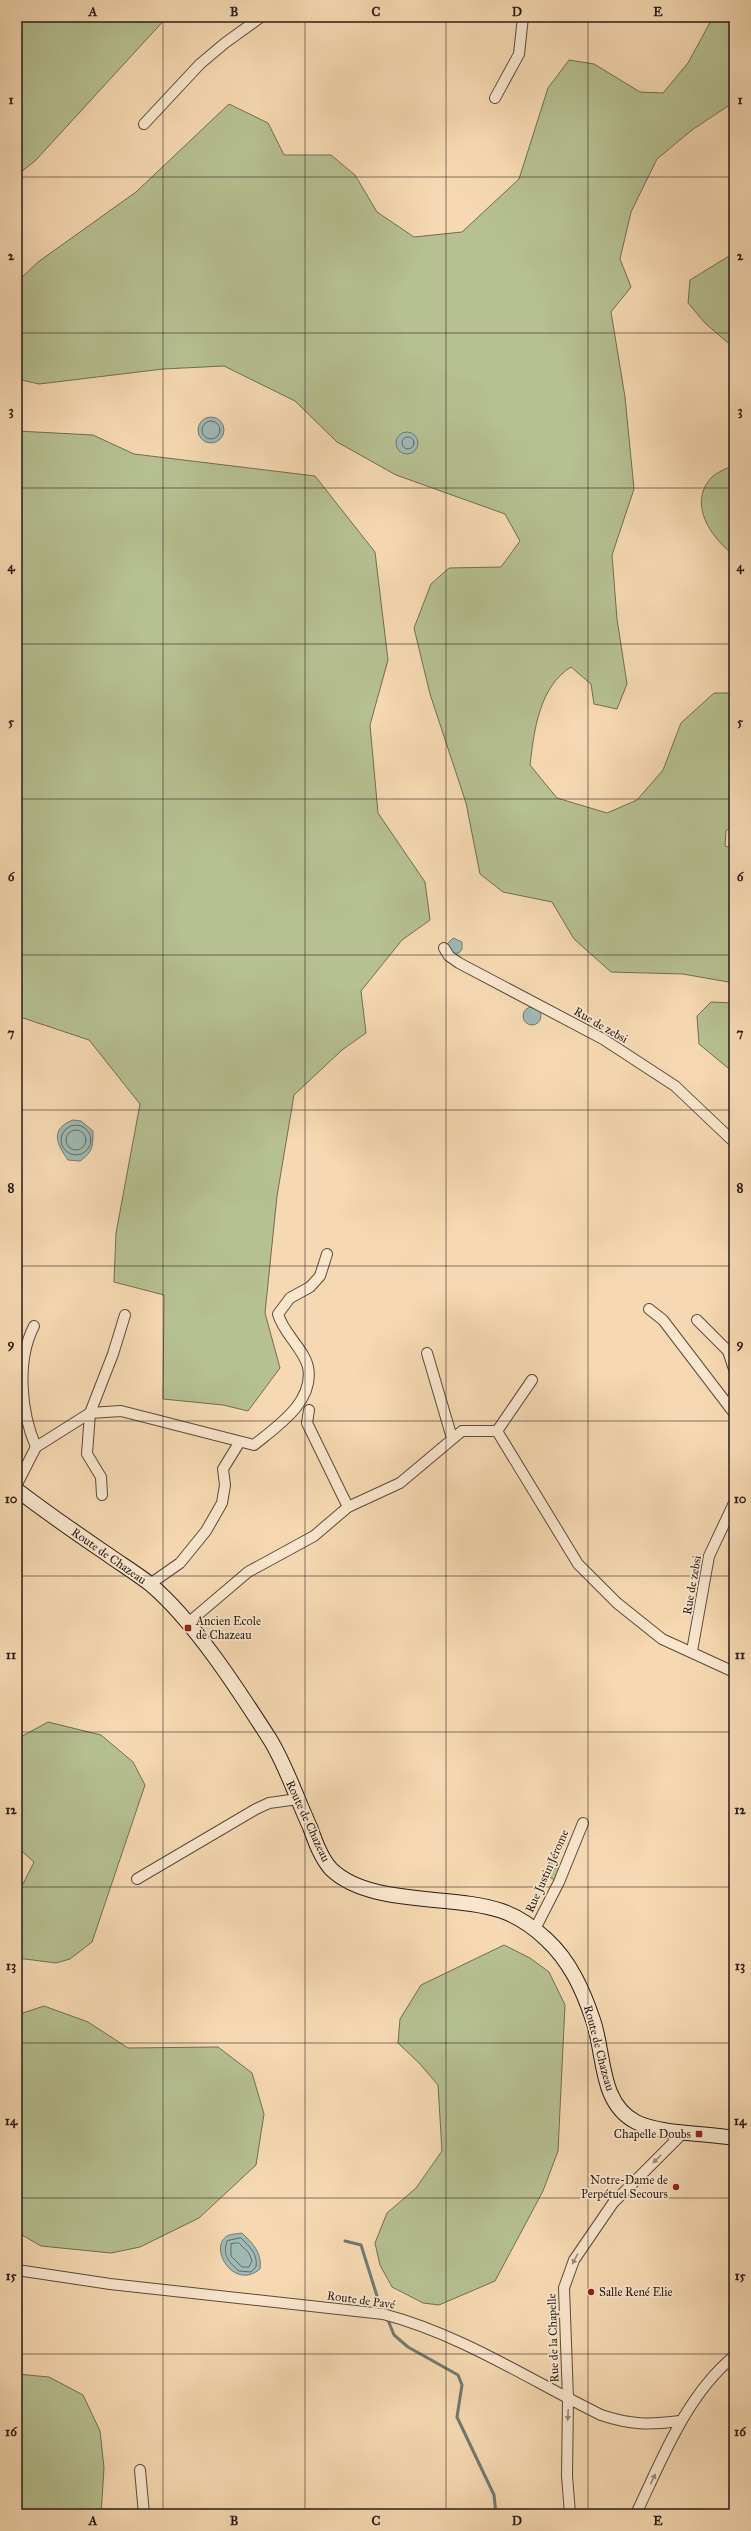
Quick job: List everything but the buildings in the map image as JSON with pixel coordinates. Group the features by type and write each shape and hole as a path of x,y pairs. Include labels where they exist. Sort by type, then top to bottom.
{"main road":[{"name":"Route de Chazeau","path":"17,1490 150,1584 188,1623 246,1702 278,1752 324,1859 331,1868 348,1880 368,1888 408,1898 501,1911 525,1922 535,1929 554,1947 581,1985 594,2022 608,2089 616,2105 629,2117 645,2126 734,2138"}],"street":[{"path":"144,124 200,64 225,43 261,17"},
{"path":"495,98 519,54 524,17"},
{"name":"Rue de zebsi","path":"444,948 449,956 460,963 603,1040 675,1086 734,1142"},
{"path":"17,1484 36,1447 90,1413 121,1411 239,1443 254,1445 294,1410 306,1388 308,1367 293,1340 281,1325 278,1314 290,1298 310,1287 320,1276 327,1254"},
{"path":"649,1309 663,1320 731,1409"},
{"path":"102,1495 101,1477 87,1454 90,1413 113,1354 125,1316"},
{"path":"698,1320 728,1351 734,1369"},
{"path":"34,1326 28,1339 24,1355 24,1375 27,1425 36,1447"},
{"path":"427,1353 452,1438"},
{"path":"497,1431 532,1380"},
{"path":"731,1409 734,1395"},
{"path":"309,1410 307,1423 348,1507"},
{"path":"188,1623 248,1572 314,1536 348,1507 400,1483 462,1431 497,1431"},
{"path":"497,1431 578,1564 617,1603 662,1639 692,1651 734,1672"},
{"path":"150,1584 180,1563 206,1531 222,1503 225,1484 223,1468 239,1443"},
{"name":"Rue de zebsi","path":"692,1651 709,1556 734,1503"},
{"path":"137,1879 256,1809 269,1803 298,1799"},
{"name":"Rue Justin Jérome","path":"535,1929 558,1882 583,1823"},
{"name":"Rue de la Chapelle","path":"570,2514 567,2476 568,2399 564,2288 574,2260 613,2203 684,2132"},
{"name":"Route de Pavé","path":"17,2270 110,2284 383,2314 414,2322 450,2338 601,2415 626,2423 646,2425 680,2421"},
{"path":"636,2514 680,2421 718,2370 734,2356"},
{"path":"140,2470 144,2514"}],"green space":[{"path":"17,17 167,17 35,161 17,175"},
{"path":"713,17 734,17 734,102 692,130 657,159 631,212 620,259 631,287 611,312 625,397 634,489 612,555 617,619 627,684 617,709 594,704 591,684 571,667 560,676 545,698 540,711 536,724 530,765 557,798 607,813 637,800 663,770 681,723 714,693 734,693 734,823 726,831 725,846 734,849 734,983 683,974 611,972 574,939 552,902 503,892 480,874 466,803 430,694 414,628 431,584 449,568 501,567 520,541 505,514 396,475 337,442 295,401 224,366 163,369 39,384 17,379 17,282 38,262 136,192 229,104 268,123 284,155 331,155 355,175 377,212 414,237 462,232 519,179 548,88 569,60 594,64 640,92 663,93 688,63"},
{"path":"734,253 734,348 705,323 688,303 690,280"},
{"path":"17,431 93,435 134,454 315,476 375,552 388,660 370,725 378,813 425,882 430,920 402,940 361,991 366,1033 342,1050 294,1095 277,1196 265,1313 280,1368 248,1411 223,1405 163,1399 164,1295 114,1282 116,1233 140,1104 89,1040 17,1016"},
{"path":"734,465 734,555 725,548 710,530 702,509 702,498 705,487 712,477"},
{"path":"711,1002 734,1003 734,1073 699,1044 697,1016"},
{"path":"48,1722 101,1735 133,1762 145,1785 92,1942 70,1959 56,1963 17,1958 17,1885 23,1884 34,1862 17,1847 17,1739"},
{"path":"550,1860 565,1867 559,1882 545,1875"},
{"path":"504,1945 530,1958 549,1972 565,2005 558,2151 543,2191 495,2281 439,2305 423,2303 392,2287 380,2265 375,2243 387,2213 416,2188 442,2151 438,2085 420,2064 398,2043 400,2019 421,1985"},
{"path":"44,2006 88,2022 128,2048 218,2047 252,2073 264,2114 256,2165 199,2218 140,2247 111,2253 41,2246 17,2232 17,2015"},
{"path":"17,2374 49,2377 83,2395 100,2431 104,2468 101,2514 17,2514"}],"water":[{"path":"211,417 220,421 224,430 220,439 211,443 202,439 198,430 202,421"},
{"path":"407,432 411,433 417,439 417,447 411,453 407,454 403,453 397,447 396,443 397,439 403,433"},
{"path":"453,938 462,942 462,949 459,953 451,954 446,945"},
{"path":"532,1007 538,1010 541,1016 538,1022 532,1025 526,1022 523,1016 526,1010"},
{"path":"73,1120 81,1121 93,1131 93,1141 90,1152 80,1161 68,1160 60,1148 57,1137 61,1128"},
{"path":"242,2233 258,2253 260,2258 260,2269 250,2274 241,2275 233,2271 227,2265 222,2258 220,2249 222,2242 227,2236"}],"waterway":[{"path":"345,2241 361,2245 377,2296"},
{"path":"388,2320 394,2335 408,2347 458,2375 462,2385 457,2417 494,2495 496,2514"}],"place":[{"name":"Ancien Ecole de Chazeau","path":"188,1628"},
{"name":"Chapelle Doubs","path":"699,2134"},
{"name":"Notre-Dame de Perpétuel Secours","path":"676,2187"},
{"name":"Salle René Elie","path":"591,2292"}]}
